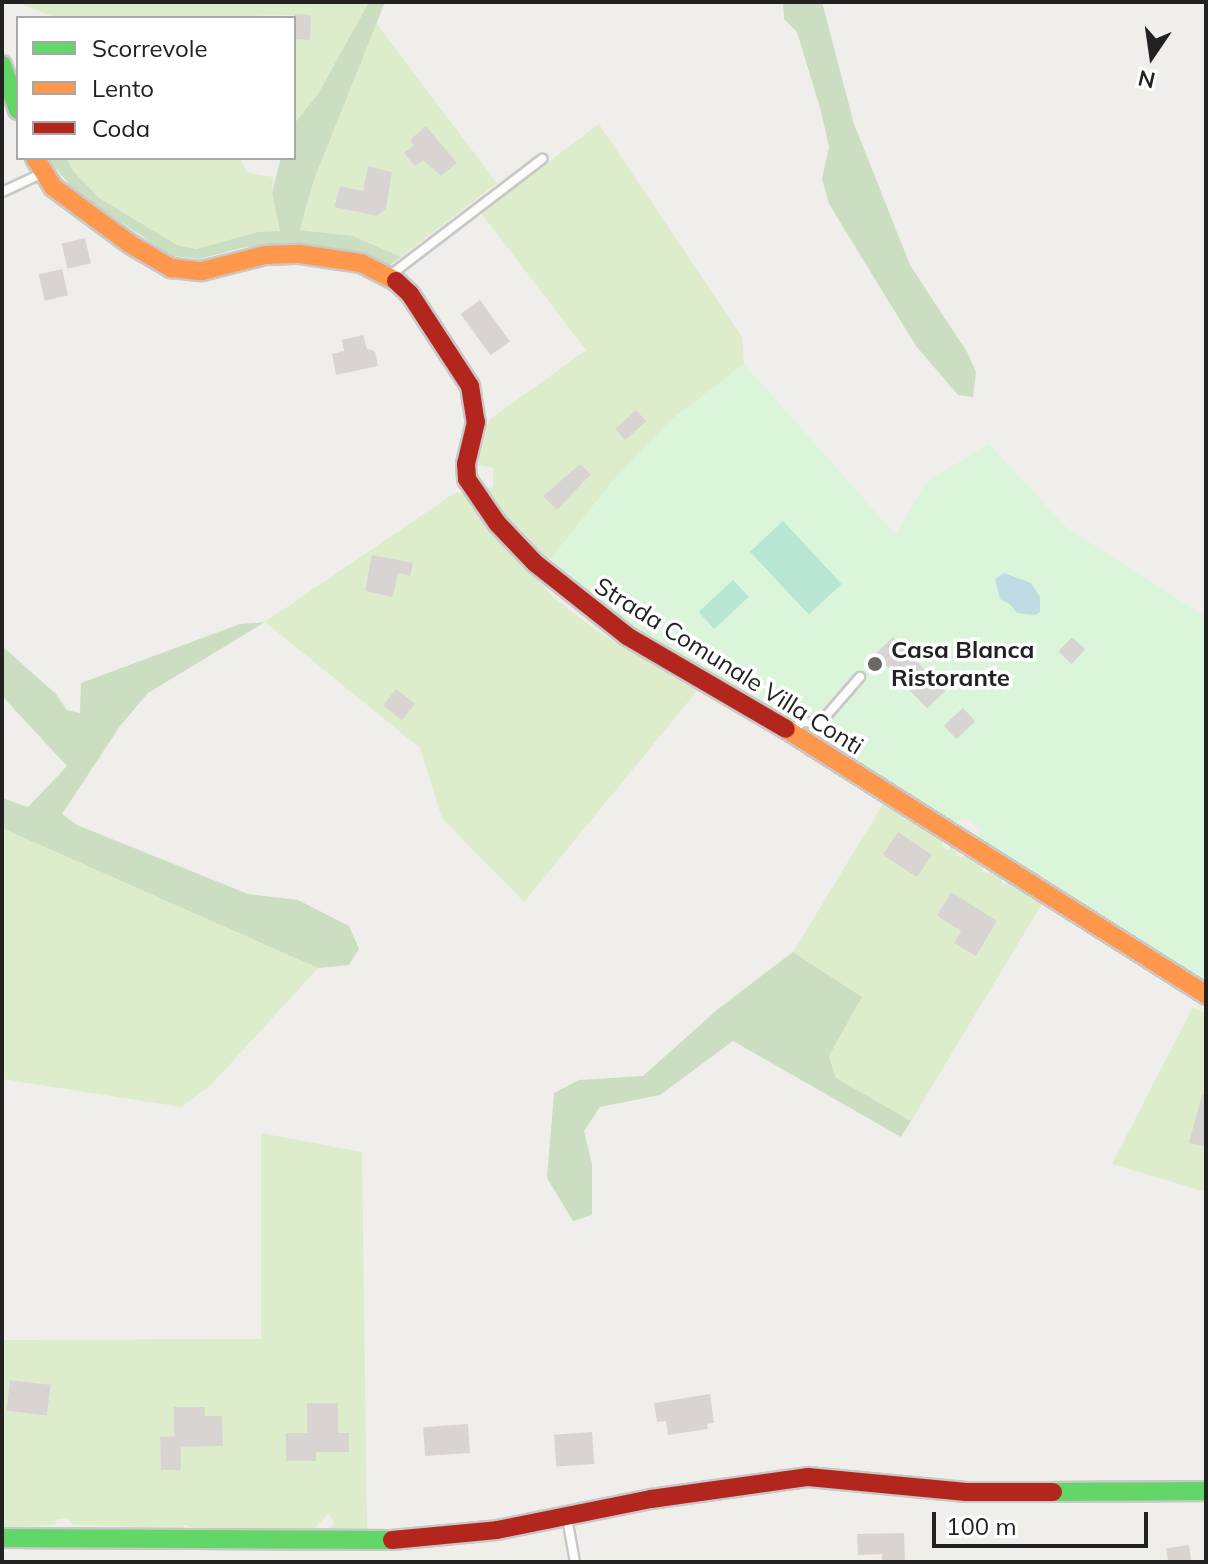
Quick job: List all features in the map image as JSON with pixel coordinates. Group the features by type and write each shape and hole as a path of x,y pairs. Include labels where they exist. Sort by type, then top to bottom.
{"street":[{"path":"2,65 16,104"},
{"name":"Strada Comunale Villa Conti","path":"38,166 53,187 130,244 171,268 202,271 265,255 300,254 361,263 390,276 410,294 470,386 476,422 466,464 467,479 506,533 562,587 627,636 791,732 1206,995"},
{"path":"2,1538 390,1540 497,1530 665,1497 808,1477 966,1492 1206,1491"}],"lane":[{"path":"390,276 542,159"},
{"path":"2,192 38,166"},
{"path":"791,732 802,722 820,723 860,677"},
{"path":"566,1517 575,1562"}],"green space":[{"path":"16,2 369,2 318,94 296,122 296,29 311,15 52,16"},
{"path":"369,2 385,2 313,182 300,230 353,236 401,257 390,265 285,243 241,248 200,259 171,256 75,191 49,160 68,160 73,171 99,198 177,245 196,249 258,232 280,231 272,192 280,160 296,160 296,122 318,94"},
{"path":"783,2 822,2 854,124 910,265 967,352 976,372 973,397 958,395 916,346 829,204 822,179 829,147 821,111 797,32 784,19"},
{"path":"376,23 497,183 401,257 353,236 300,230 313,182","holes":["368,167 392,172 386,209 377,216 334,207 340,186 363,191"]},
{"path":"599,124 742,337 744,364 671,420 611,483 549,561 517,534 483,489 493,487 493,468 478,465 489,420 586,350 481,213","holes":["580,464 591,474 557,509 543,496"]},
{"path":"68,160 241,160 248,173 273,177 272,192 281,231 258,232 196,249 177,245 99,198 73,171"},
{"path":"744,364 896,535 926,482 989,444 1067,528 1206,617 1206,982 979,840 980,827 966,818 955,823 620,619 549,561 611,483 671,420"},
{"path":"456,492 467,495 499,538 553,597 603,635 697,691 524,902 442,818 420,748 265,622","holes":["373,555 410,576 398,573 393,597 365,591"]},
{"path":"783,521 842,584 809,615 750,552"},
{"path":"733,580 749,597 714,629 699,612"},
{"path":"265,622 148,693 120,726 62,814 77,825 248,894 298,900 349,926 359,949 349,965 318,968 2,828 2,798 28,807 67,766 2,696 2,646 56,694 67,710 80,713 81,683 240,624"},
{"path":"885,801 939,837 944,848 948,850 952,845 957,848 956,855 962,858 966,854 982,864 983,872 995,873 1002,878 1002,884 1010,883 1042,904 911,1121 836,1078 829,1056 862,997 793,952","holes":["951,893 997,921 976,956 955,943 961,931 937,916"]},
{"path":"2,828 318,968 212,1084 182,1107 2,1079"},
{"path":"793,952 862,997 829,1056 836,1078 911,1121 901,1137 733,1041 660,1095 600,1107 584,1131 592,1164 592,1215 573,1221 547,1178 554,1093 579,1080 643,1076 718,1009"},
{"path":"1193,1007 1206,1014 1206,1104 1190,1143 1206,1147 1206,1192 1112,1164"},
{"path":"261,1133 362,1152 367,1531 328,1531 334,1522 328,1514 312,1531 193,1528 185,1525 183,1528 73,1525 68,1518 57,1519 55,1525 2,1528 2,1340 261,1339","holes":["10,1380 51,1386 47,1416 6,1411","174,1407 205,1407 205,1416 222,1416 223,1446 181,1447 181,1469 161,1470 160,1437 174,1436"]}],"water":[{"path":"1004,573 1031,583 1040,597 1040,612 1035,615 1017,613 1010,604 1000,599 995,579"}],"building":[{"path":"311,15 310,40 296,39 294,16"},
{"path":"426,126 457,163 441,176 423,160 415,166 404,153 414,145 410,140"},
{"path":"368,166 392,172 386,209 377,216 334,207 340,186 363,191"},
{"path":"85,238 91,263 67,269 62,243"},
{"path":"62,269 68,295 45,301 39,274"},
{"path":"480,300 510,341 491,355 461,314"},
{"path":"363,335 367,349 375,351 378,366 336,375 332,354 344,351 342,340"},
{"path":"636,410 646,421 625,440 615,429"},
{"path":"580,464 591,474 557,510 543,496"},
{"path":"372,555 413,563 410,576 398,573 393,597 365,591"},
{"path":"893,637 945,691 927,708 875,654"},
{"path":"1072,637 1085,649 1072,664 1058,652"},
{"path":"396,689 415,704 402,720 383,706"},
{"path":"963,708 975,721 956,739 944,726"},
{"path":"898,832 932,855 917,877 883,854"},
{"path":"951,892 997,921 976,956 954,943 961,931 937,916"},
{"path":"1202,1095 1206,1095 1206,1147 1189,1143"},
{"path":"10,1380 51,1385 47,1416 6,1411"},
{"path":"710,1394 714,1423 707,1424 708,1429 668,1435 666,1421 657,1422 654,1403"},
{"path":"307,1403 338,1403 338,1433 349,1433 349,1452 316,1452 316,1461 286,1461 286,1433 307,1433"},
{"path":"174,1407 205,1407 205,1416 222,1416 223,1446 181,1447 181,1470 161,1470 160,1437 174,1436"},
{"path":"468,1424 470,1453 425,1456 423,1427"},
{"path":"592,1432 594,1464 556,1467 554,1435"},
{"path":"904,1533 905,1562 882,1562 882,1554 858,1555 857,1534"},
{"path":"1189,1545 1191,1560 1168,1562 1166,1548"}],"traffic: fast":[{"path":"2,65 16,104"},
{"path":"1053,1492 1206,1491"},
{"path":"2,1538 392,1540"}],"traffic: slow":[{"path":"36,160 53,187 130,244 171,268 202,271 265,255 300,254 361,263 396,281"},
{"path":"786,729 1206,995"}],"traffic: jam":[{"path":"396,281 410,294 470,386 476,422 466,464 467,479 497,523 535,563 627,636 786,729"},
{"path":"392,1540 497,1530 651,1499 808,1477 966,1492 1053,1492"}],"place":[{"name":"Casa Blanca Ristorante","path":"875,664"}]}
